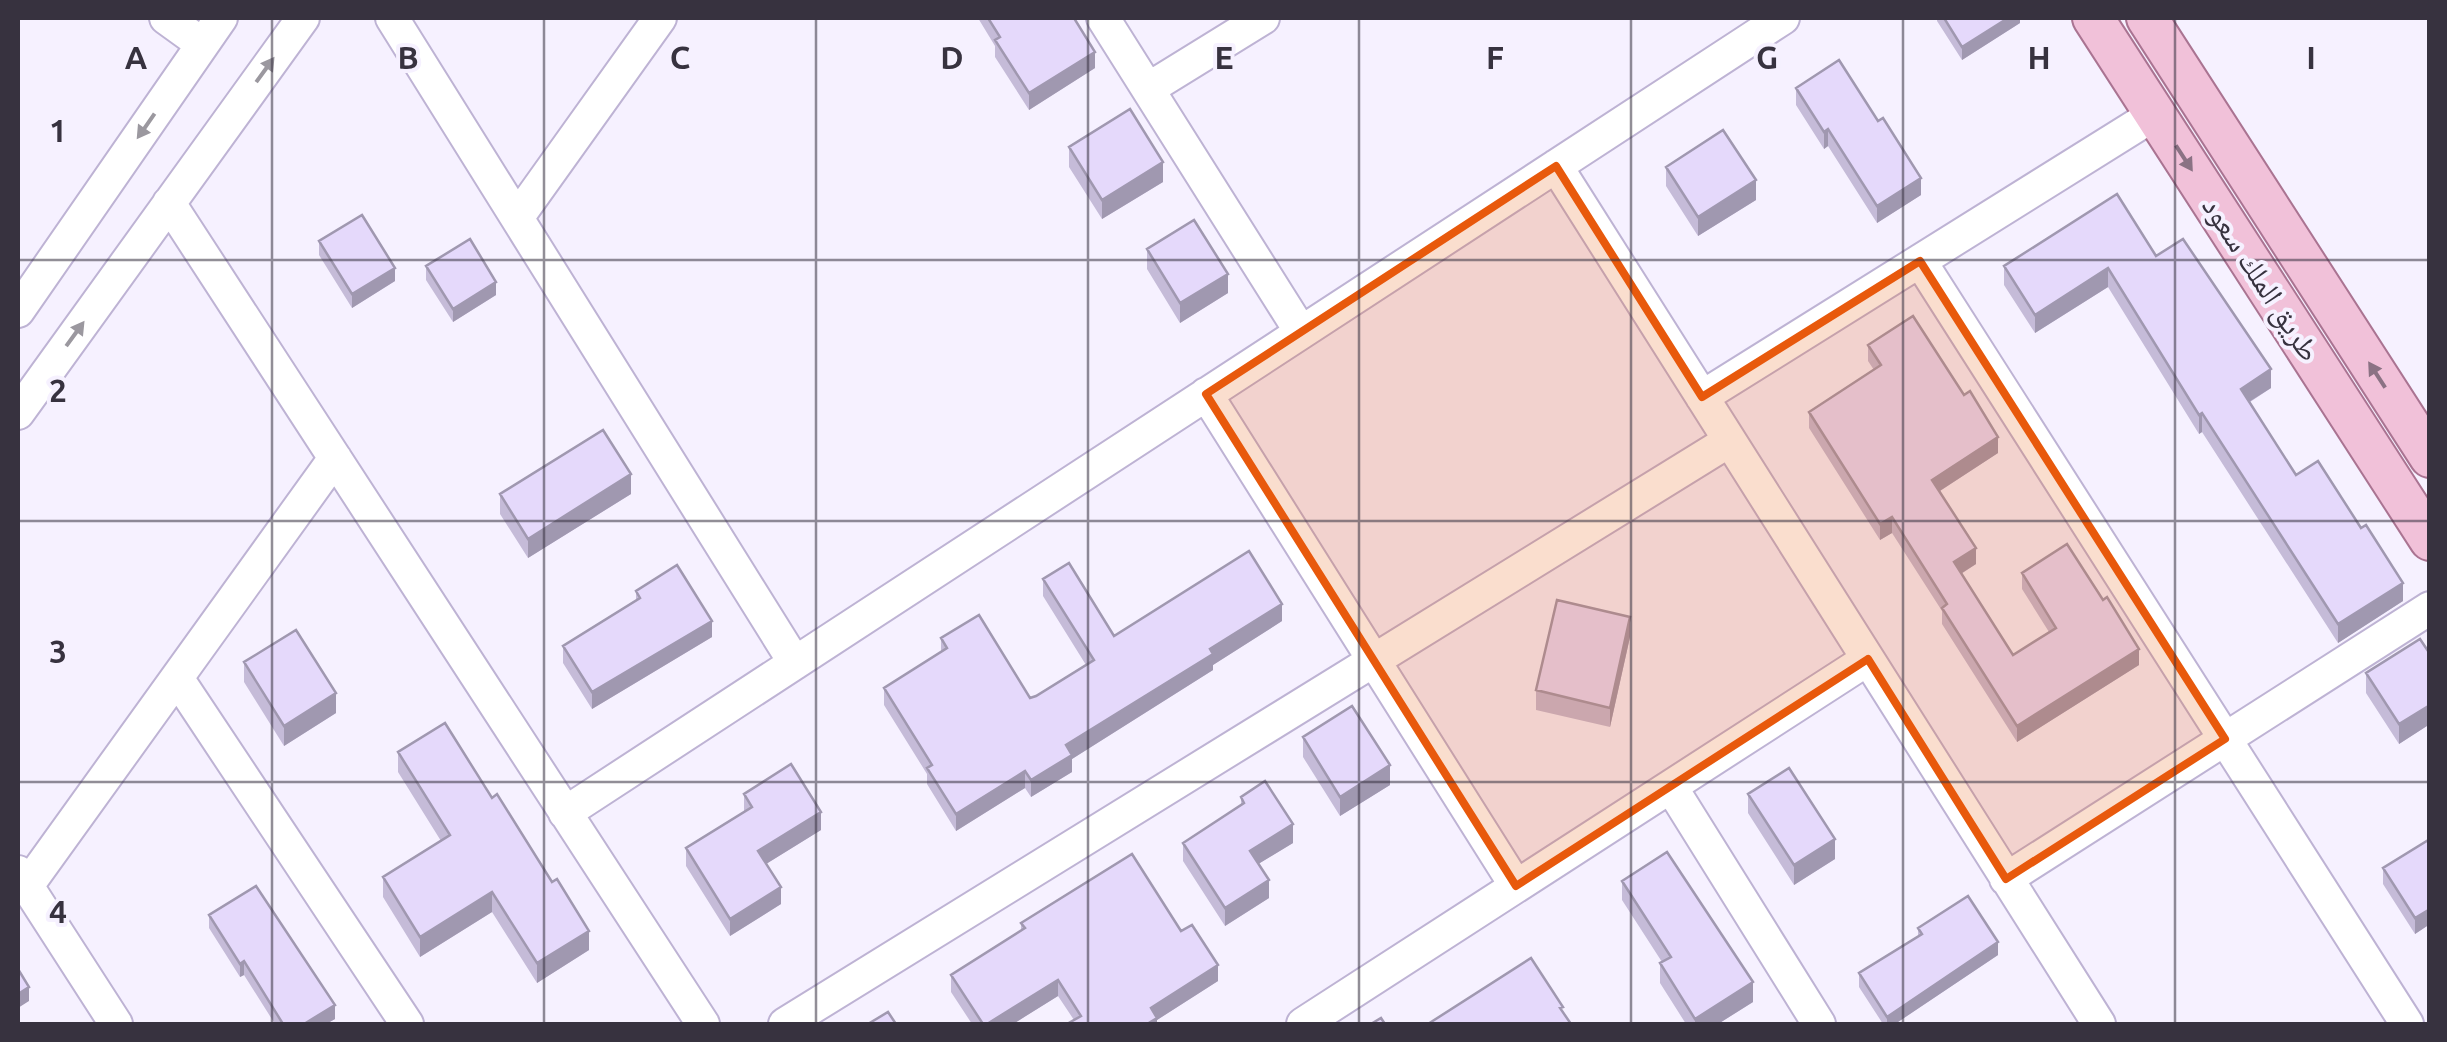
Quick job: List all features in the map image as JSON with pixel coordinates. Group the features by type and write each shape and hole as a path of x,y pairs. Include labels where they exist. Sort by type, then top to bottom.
{"main road":[{"name":"طريق الملك سعود","path":"2093,18 2373,453 2414,485 2430,540"},
{"name":"طريق الملك سعود","path":"2147,18 2423,434"}],"street":[{"path":"18,312 212,31 166,18"},
{"path":"18,413 303,18"},
{"path":"392,18 795,663"},
{"path":"517,218 660,18"},
{"path":"1103,18 1301,332"},
{"path":"1148,89 1263,18"},
{"path":"565,812 1556,166 1766,22"},
{"path":"1702,397 2155,114"},
{"path":"1556,166 2099,1024"},
{"path":"169,203 703,1024"},
{"path":"1920,261 2407,1024"},
{"path":"1206,394 1516,886"},
{"path":"2373,453 2423,434"},
{"path":"785,1024 1729,440"},
{"path":"116,1024 22,879 176,678 334,458"},
{"path":"2006,879 2430,608"},
{"path":"1303,1024 1868,660"},
{"path":"176,678 406,1024"},
{"path":"1671,787 1812,1022"}],"highlighted area":[{"path":"1556,166 1702,397 1920,261 2225,739 2006,879 1868,659 1516,886 1206,394"}],"building":[{"path":"988,18 1074,18 1095,52 1029,93 995,40 1000,37"},
{"path":"1944,18 2008,18 1962,47"},
{"path":"1839,60 1878,121 1883,118 1921,178 1877,206 1828,129 1824,132 1796,88"},
{"path":"1130,109 1163,162 1102,200 1069,147"},
{"path":"1723,130 1756,180 1698,217 1666,167"},
{"path":"2117,194 2156,256 2183,239 2271,369 2241,389 2296,475 2318,461 2361,528 2366,525 2403,583 2338,624 2202,413 2199,415 2108,268 2035,315 2004,266"},
{"path":"362,215 395,268 352,294 319,241"},
{"path":"1194,220 1228,274 1180,303 1147,249"},
{"path":"470,239 496,282 453,309 426,266"},
{"path":"1913,316 1964,395 1970,391 1998,437 1932,480 1976,548 1954,562 2013,655 2056,628 2022,573 2067,544 2103,600 2107,597 2139,649 2017,726 1942,608 1947,604 1892,517 1880,524 1809,412 1881,365 1868,345"},
{"path":"603,430 631,474 528,539 500,494"},
{"path":"1249,551 1282,604 1210,649 1213,654 1066,745 1072,755 1031,780 1025,771 956,814 927,768 932,765 884,688 947,648 941,638 979,615 1030,698 1036,696 1094,660 1043,579 1069,563 1114,636"},
{"path":"677,565 712,621 592,692 563,646 640,598 636,591"},
{"path":"1557,600 1630,617 1610,708 1536,690"},
{"path":"296,630 336,693 284,726 244,662"},
{"path":"2420,639 2430,654 2430,705 2399,724 2366,673"},
{"path":"1352,706 1390,765 1340,797 1303,737"},
{"path":"445,723 492,798 497,794 552,882 557,879 589,931 537,963 492,892 420,937 383,877 450,835 398,752"},
{"path":"791,764 821,812 758,851 781,887 730,919 686,848 752,807 744,794"},
{"path":"1789,768 1835,839 1794,865 1748,794"},
{"path":"1265,781 1293,824 1250,851 1269,880 1225,908 1183,843 1244,803 1241,797"},
{"path":"2430,839 2430,909 2415,918 2383,868"},
{"path":"1667,852 1753,982 1695,1019 1660,963 1671,957 1622,881"},
{"path":"1132,854 1181,931 1192,925 1218,965 1151,1008 1157,1018 1147,1024 1067,1024 1081,1016 1058,980 983,1024 951,975 1025,928 1021,923"},
{"path":"256,886 335,1005 304,1024 283,1024 244,961 240,964 209,915"},
{"path":"1968,896 1998,942 1887,1017 1859,973 1922,934 1918,928"},
{"path":"1531,958 1571,1024 1428,1024"},
{"path":"18,969 29,987 18,994"},
{"path":"888,1012 896,1024 868,1024"}]}
